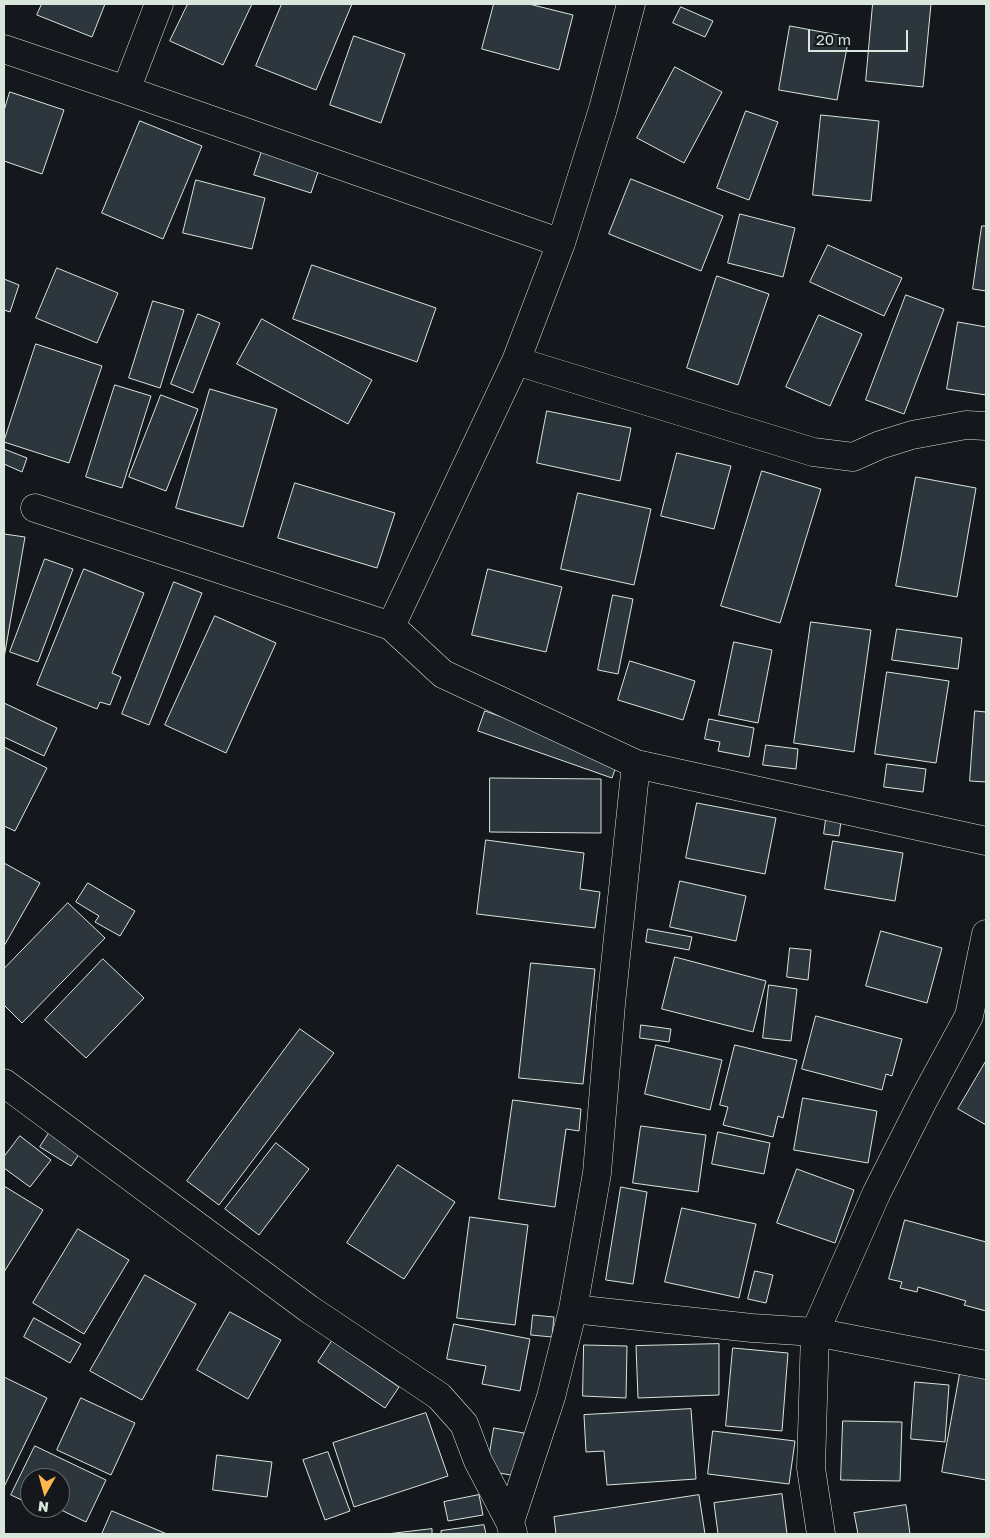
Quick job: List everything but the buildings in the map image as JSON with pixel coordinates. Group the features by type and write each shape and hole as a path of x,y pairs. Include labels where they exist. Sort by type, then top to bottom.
{"street":[{"path":"126,90 159,4"},
{"path":"391,626 516,361 561,244 603,109 632,4"},
{"path":"4,49 126,90 561,244"},
{"path":"516,361 813,452 854,457 880,445 912,435 966,425 986,426"},
{"path":"35,508 391,626 443,674 636,764 986,841"},
{"path":"512,1528 551,1398 573,1309 597,1173 611,1004 636,764"},
{"path":"821,1534 811,1468 815,1332 877,1192 924,1098 969,1016 986,934"},
{"path":"4,1083 309,1309 439,1396 464,1424 478,1461 512,1528"},
{"path":"573,1309 752,1328 815,1332 986,1365"}]}
